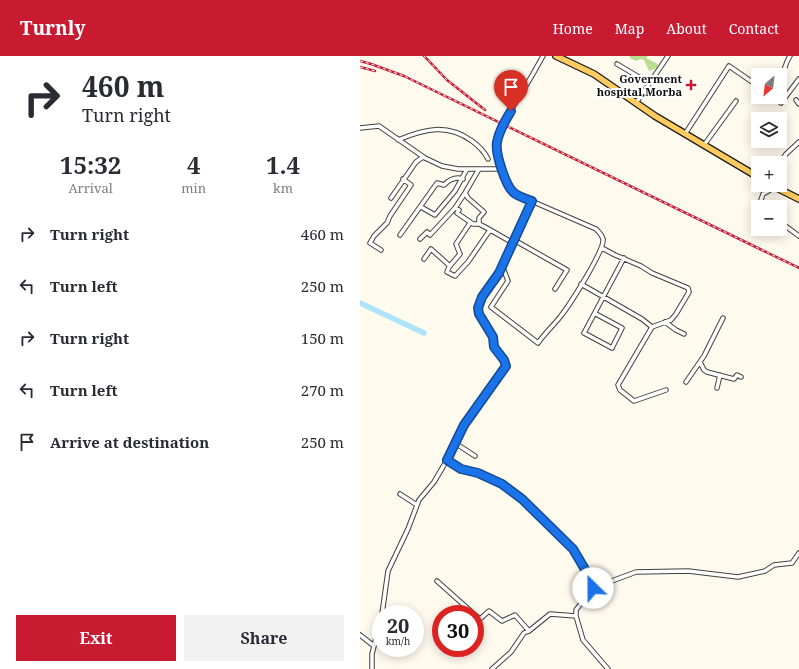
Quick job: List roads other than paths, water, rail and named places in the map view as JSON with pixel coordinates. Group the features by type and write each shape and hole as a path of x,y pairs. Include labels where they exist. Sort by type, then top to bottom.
{"main road":[{"path":"556,56 594,74 685,134 751,173"},
{"path":"784,192 799,199"}],"street":[{"path":"502,265 508,281 491,307 538,343 560,316 602,248 603,239 601,234 596,229 513,192 507,185 502,169 496,148 498,137 504,122 543,56"},
{"path":"636,103 668,56"},
{"path":"785,68 786,61 790,56"},
{"path":"617,64 649,83"},
{"path":"685,134 729,66 751,81"},
{"path":"787,95 799,79"},
{"path":"796,100 799,104"},
{"path":"704,145 736,101"},
{"path":"360,128 379,126 423,156 442,166 479,170 502,169"},
{"path":"398,140 418,131 447,129 459,132 471,140 485,152 488,159"},
{"path":"785,156 799,142"},
{"path":"391,198 403,179 416,162 423,156"},
{"path":"421,207 435,215 463,179 467,169"},
{"path":"420,239 427,232 430,235 455,208 479,170"},
{"path":"381,250 370,243 374,236 387,223 390,216 411,185 403,179"},
{"path":"400,235 438,183 444,185 450,180 463,179"},
{"path":"761,200 763,194 766,192"},
{"path":"465,193 468,198 484,212 479,218 479,224"},
{"path":"383,605 388,570 408,529 419,500 434,482 447,460 464,425 506,366 504,360 494,347 493,337 479,314 478,308 482,297 499,273 532,201"},
{"path":"455,208 459,210 457,213 473,224 479,224 514,241 567,270 555,289"},
{"path":"470,223 456,244 460,254 447,272 455,276 468,262 490,230"},
{"path":"401,225 405,228"},
{"path":"787,226 799,236"},
{"path":"602,248 642,266 652,273 688,288 689,292 671,320 652,327 618,385 620,390 634,401 666,390"},
{"path":"424,259 431,249 450,266"},
{"path":"596,314 622,328 612,348 584,333 596,314 624,258"},
{"path":"581,284 642,319 652,327"},
{"path":"686,382 700,362 723,318"},
{"path":"665,322 684,334"},
{"path":"700,362 704,370 734,379 737,375 741,377"},
{"path":"716,388 720,375"},
{"path":"455,443 475,456"},
{"path":"447,460 461,469 478,473 502,484 522,499 573,549 593,583 593,588"},
{"path":"400,494 417,505"},
{"path":"608,669 583,640 576,616 576,610 593,588 636,572 688,571 738,577 765,571 774,565 792,562 799,553"},
{"path":"437,581 464,605"},
{"path":"484,615 489,611 502,621 515,615 529,631"},
{"path":"492,669 511,652 524,633 529,631 550,614 576,616"},
{"path":"360,635 372,644"},
{"path":"372,657 372,669"}],"waterway":[{"path":"360,303 424,333"}],"railway":[{"path":"424,56 447,80 485,110"},
{"path":"360,61 404,76 799,268"},
{"path":"360,67 375,71"}],"place":[{"name":"Goverment hospital,Morba","path":"691,85"}]}
